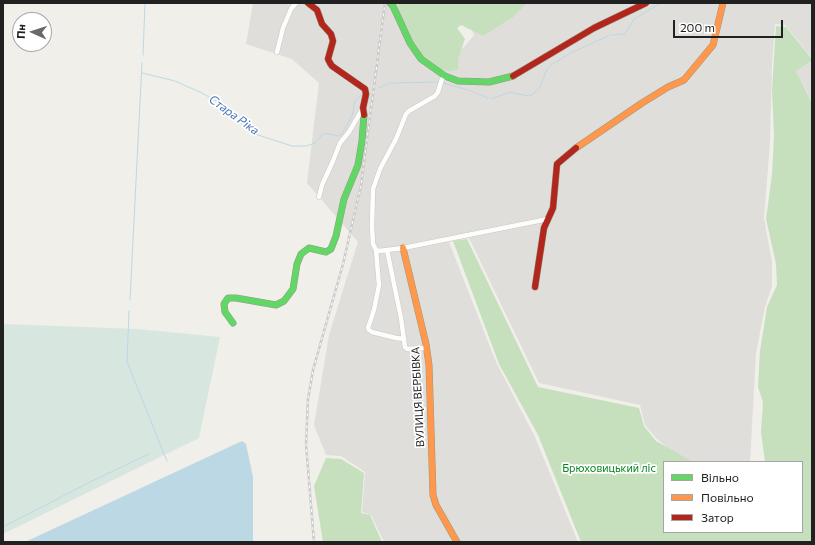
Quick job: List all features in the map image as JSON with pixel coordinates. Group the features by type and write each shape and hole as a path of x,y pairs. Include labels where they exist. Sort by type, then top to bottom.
{"street":[{"path":"277,52 283,28 291,9 296,3"},
{"path":"233,323 225,312 224,304 228,298 276,304 284,301 293,289 297,264 301,254 309,248 326,252 332,248 344,200 358,164 362,141 364,121 363,108 366,92 330,63 328,59 332,41 331,34 322,24 317,10 308,3"},
{"path":"390,3 394,6 410,43 426,63 444,77 458,81 475,82 489,82 510,77 588,31 646,3"},
{"path":"535,286 542,237 553,208 557,164 585,141 642,102 668,87 684,80 690,75 713,45 723,3"},
{"path":"404,339 390,337 369,330 368,328 379,292 376,250 373,244 372,198 376,180 396,139 406,114 435,96 444,77"},
{"path":"319,197 322,185 334,161 340,143 349,132 363,108"},
{"path":"376,250 403,248 548,219"},
{"name":"ВУЛИЦЯ ВЕРБІВКА","path":"403,248 427,348 429,365 429,418 433,495 436,505 457,542"},
{"path":"387,250 396,290 405,347 407,349 427,348"}],"shaded area":[{"path":"253,3 400,3 463,48 474,35 460,3 812,3 812,58 785,25 775,24 772,65 770,143 764,218 772,262 772,286 765,307 756,353 750,461 690,461 680,458 657,439 645,425 640,405 539,383 469,238 449,242 496,362 535,437 578,542 384,542 371,515 362,512 365,472 341,456 326,455 314,425 329,335 358,242 307,183 319,83 292,59 246,44"},
{"path":"812,61 812,102 796,71"},
{"path":"3,324 137,329 220,337 199,438 3,534"}],"green space":[{"path":"399,3 527,3 513,17 483,36 461,25 457,28 465,39 458,59 458,69 452,71 438,70 419,56 398,9"},
{"name":"Брюховицький ліс","path":"776,26 786,27 812,59 812,61 796,71 812,103 812,542 581,542 538,435 499,364 453,241 467,239 538,387 639,408 644,426 656,441 691,461 663,461 663,533 803,533 803,461 765,461 761,432 763,402 758,387 760,351 767,307 777,285 776,264 766,219 772,175 774,135 772,90"},
{"path":"326,458 341,459 364,473 361,513 370,515 382,542 323,542 314,486"}],"water":[{"path":"242,441 246,444 253,477 253,542 25,542"}],"waterway":[{"path":"143,55 145,3"},
{"name":"Стара Ріка","path":"610,35 625,34 634,19 661,3"},
{"name":"Стара Ріка","path":"575,51 608,36"},
{"name":"Стара Ріка","path":"491,99 510,92 528,96 532,95 540,87 547,69 574,51"},
{"path":"130,300 142,63"},
{"name":"Стара Ріка","path":"142,73 175,81 202,93 223,105 233,116 255,134 292,146 306,146 315,143 325,133 338,136 342,134 352,116 355,101 364,93"},
{"name":"Стара Ріка","path":"379,88 390,83 440,82"},
{"name":"Стара Ріка","path":"443,83 468,90 488,98"},
{"path":"129,311 127,362 167,461"},
{"path":"3,527 90,482 149,454"}],"railway":[{"path":"314,542 306,444 308,399 313,370 343,264 361,185 385,3"}],"traffic: fast":[{"path":"390,3 393,6 410,43 421,59 445,76 458,81 489,82 513,76"},
{"path":"233,323 225,312 224,304 228,298 276,305 284,301 293,289 297,264 301,254 309,248 326,252 331,249 336,236 344,199 358,165 364,115"}],"traffic: slow":[{"path":"576,148 642,103 668,87 684,80 713,45 723,3"},
{"path":"403,248 426,344 429,365 433,495 436,505 457,542"}],"traffic: jam":[{"path":"308,3 317,10 322,24 331,34 333,41 328,59 330,63 332,66 365,89 366,94 363,108 364,115"},
{"path":"513,76 594,28 646,3"},
{"path":"535,287 544,228 553,208 557,164 576,148"}]}
